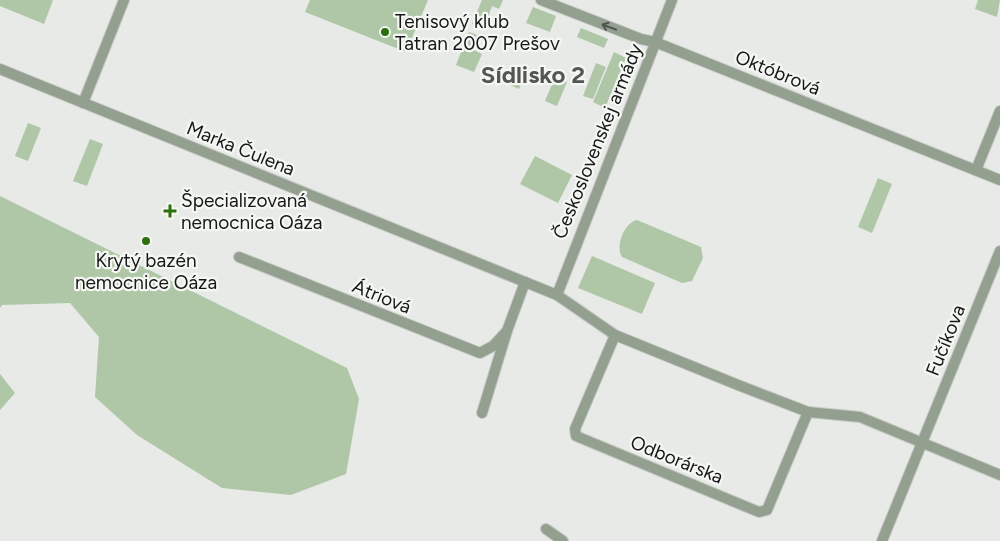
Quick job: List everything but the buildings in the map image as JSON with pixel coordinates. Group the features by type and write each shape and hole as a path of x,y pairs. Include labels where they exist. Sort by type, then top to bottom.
{"street":[{"path":"83,103 124,0"},
{"name":"Októbrová","path":"541,0 641,39 656,42 1000,180"},
{"name":"Československej armády","path":"557,295 672,0"},
{"name":"Marka Čulena","path":"0,69 525,282"},
{"path":"976,170 1000,111"},
{"name":"Fučíkova","path":"882,541 1000,251"},
{"name":"Átriová","path":"239,257 480,353 493,346 507,331"},
{"path":"482,412 507,331 525,282 557,295 615,335 808,412 860,417 1000,475"},
{"name":"Odborárska","path":"615,335 575,429 576,436 759,512 767,510 808,412"},
{"path":"546,529 563,541"}],"green space":[{"path":"0,0 53,0 44,24 0,6"},
{"name":"Tenisový klub Tatran 2007 Prešov","path":"310,0 428,0 406,52 305,12"},
{"path":"482,0 503,0 499,9 492,6 484,28 472,24"},
{"path":"978,0 1000,0 997,17 975,9"},
{"path":"533,7 556,16 550,32 526,23"},
{"path":"581,28 608,39 604,48 577,37"},
{"path":"469,32 480,36 474,50 482,54 474,72 456,65"},
{"path":"614,52 626,58 605,108 593,102"},
{"path":"596,63 606,67 593,99 583,96"},
{"path":"520,70 526,72 519,89 506,83 509,76"},
{"path":"555,77 567,82 557,106 545,101"},
{"path":"28,123 41,128 28,161 15,156"},
{"path":"90,139 103,144 87,186 73,181"},
{"path":"535,156 572,175 558,203 520,184"},
{"path":"878,178 892,184 872,233 858,227"},
{"path":"0,196 347,368 359,399 346,474 291,495 222,488 137,435 95,397 99,337 70,303 2,305 0,308"},
{"path":"637,220 701,247 703,258 692,281 682,283 622,257 620,241 622,236 628,226"},
{"path":"592,256 655,283 642,314 578,288"},
{"path":"0,374 15,393 0,410"}],"place":[{"name":"Tenisový klub Tatran 2007 Prešov","path":"385,32"},
{"name":"Špecializovaná nemocnica Oáza","path":"170,211"},
{"name":"Krytý bazén nemocnice Oáza","path":"146,241"}],"district":[{"name":"Sídlisko 2","path":"533,75"}]}
